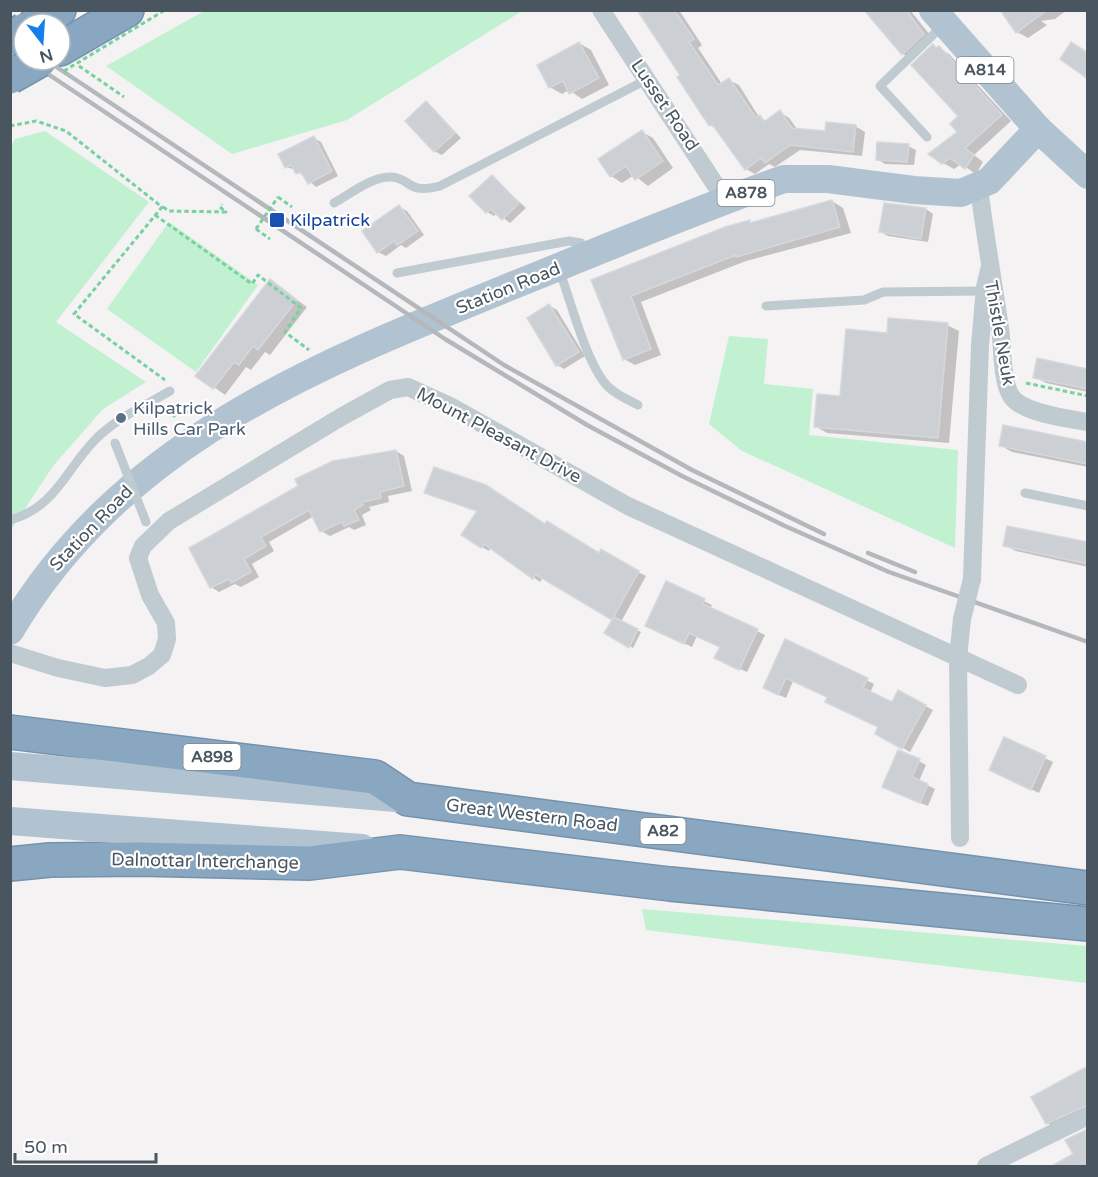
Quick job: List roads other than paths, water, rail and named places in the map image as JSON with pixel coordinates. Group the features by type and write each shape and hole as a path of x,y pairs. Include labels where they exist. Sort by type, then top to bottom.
{"highway":[{"path":"72,50 128,10"},
{"path":"10,77 24,72"},
{"name":"A898","path":"10,732 375,777 408,799"},
{"name":"Great Western Road","path":"408,799 1088,888"},
{"path":"400,852 705,888 1088,924"},
{"name":"Dalnottar Interchange","path":"10,864 50,860 140,859 310,863 400,852"}],"main road":[{"name":"A814","path":"938,17 1038,129 1088,175"},
{"path":"979,188 998,173 1038,129"},
{"name":"Station Road","path":"10,631 21,600 124,491 225,418 288,384 390,336 588,255 784,180 807,178 939,193 961,193 979,188"},
{"name":"Great Western Road","path":"10,766 408,799"},
{"path":"10,821 400,852"}],"street":[{"name":"Lusset Road","path":"601,10 726,201"},
{"name":"Thistle Neuk","path":"979,188 989,270 1011,396 1024,407 1088,422"},
{"path":"960,838 958,658 962,619 972,579 984,291 989,270"},
{"name":"Mount Pleasant Drive","path":"10,653 58,668 105,678 132,675 149,666 162,655 167,639 166,623 150,595 138,558 149,529 169,521 390,390 408,387 452,407 628,506 1018,684"},
{"path":"986,1167 1088,1116"}],"lane":[{"path":"927,137 880,86 938,17"},
{"path":"334,204 383,178 393,177 418,190 440,186 648,80"},
{"path":"397,273 569,241 581,243 588,255"},
{"path":"559,267 585,342 604,382 622,397 638,405"},
{"path":"766,306 864,300 884,292 984,291"},
{"path":"10,520 37,508 52,495 92,443 110,427 170,391"},
{"path":"110,427 149,529"},
{"path":"1025,493 1088,506"}],"railway":[{"path":"45,72 445,339 587,425 682,476 785,526 889,572 1088,642"},
{"path":"64,72 504,365 692,470 824,534"},
{"path":"868,553 915,572"}],"place":[{"name":"Kilpatrick","path":"277,220"},
{"name":"Kilpatrick Hills Car Park","path":"121,418"}]}
